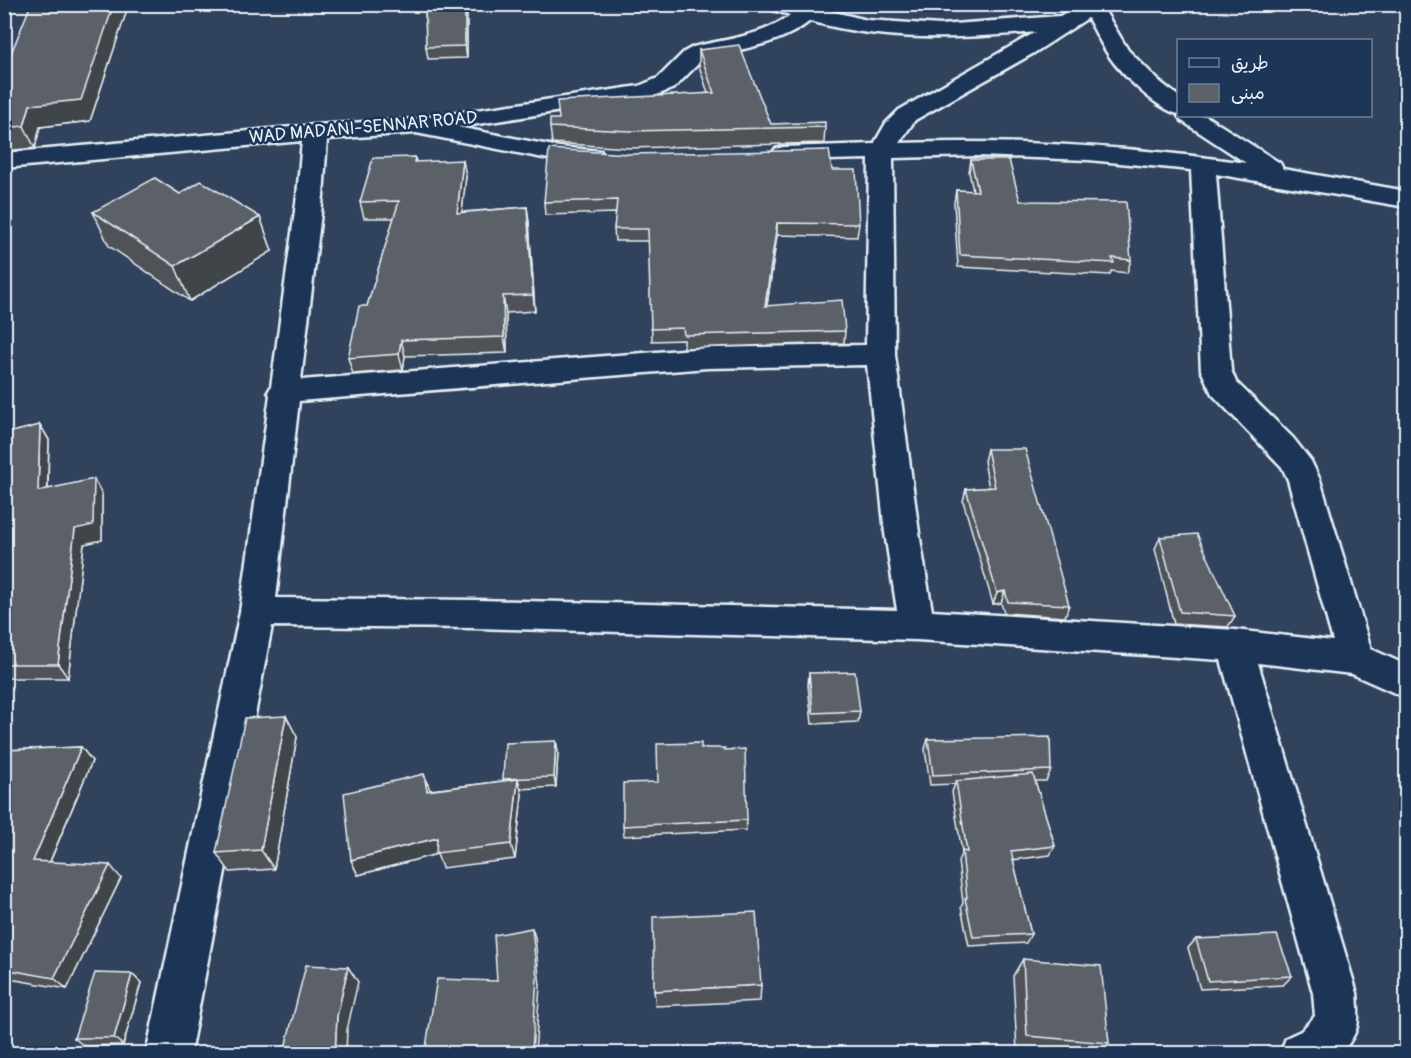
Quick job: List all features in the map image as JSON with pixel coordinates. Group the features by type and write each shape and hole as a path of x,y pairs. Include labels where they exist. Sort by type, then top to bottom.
{"street":[{"path":"778,4 818,12 869,27 934,30 1066,23"},
{"path":"917,625 899,511 880,355 881,152 895,128 908,115 1094,6 1119,54 1150,86 1177,106"},
{"name":"WAD MADANI-SENNAR ROAD","path":"4,161 315,132 416,126 644,92 666,83 692,57 701,52 770,35 818,12"},
{"path":"1192,117 1280,174"},
{"path":"416,126 560,154 618,156"},
{"path":"168,1053 257,612 283,392 310,196 315,132"},
{"path":"761,154 1033,149 1203,163 1280,174 1407,199"},
{"path":"1203,163 1216,370 1223,387 1295,460 1304,480 1356,659"},
{"path":"283,392 707,358 880,355"},
{"path":"257,612 475,614 917,625 1235,645 1356,659 1407,682"},
{"path":"1235,645 1335,993 1337,1024 1317,1047 1302,1053"}],"building":[{"path":"31,4 43,8 46,4 114,4 81,100 30,105 24,126 4,128 4,71"},
{"path":"425,4 465,4 465,46 426,47"},
{"path":"739,45 771,124 825,122 825,127 629,131 550,127 550,119 559,119 557,101 714,93 699,50"},
{"path":"549,149 629,154 829,150 832,170 856,170 859,224 777,223 765,306 842,300 845,331 684,335 683,328 651,329 648,229 614,229 617,200 544,202"},
{"path":"415,157 414,162 463,160 457,213 527,207 533,295 503,296 504,337 401,340 399,354 348,358 359,306 367,306 399,201 360,202 373,158"},
{"path":"971,160 1009,160 1020,201 1126,202 1131,260 1112,258 1114,263 960,255 956,190 978,191"},
{"path":"155,178 180,194 201,181 260,217 175,266 93,212"},
{"path":"40,425 38,491 94,479 93,525 75,529 58,664 4,664 4,434"},
{"path":"987,449 1025,449 1069,605 1008,602 1005,591 997,593 966,489 995,487"},
{"path":"1197,534 1235,616 1180,612 1160,537"},
{"path":"855,672 860,711 813,713 809,673"},
{"path":"286,716 261,850 216,853 245,718"},
{"path":"1050,737 1051,770 933,775 928,739"},
{"path":"556,741 554,777 503,779 505,743"},
{"path":"701,743 701,748 745,749 747,820 623,826 623,783 658,782 657,744"},
{"path":"81,747 33,861 110,865 54,978 4,969 4,750"},
{"path":"424,774 427,791 518,779 511,844 436,853 437,838 351,860 344,793"},
{"path":"1033,774 1055,846 1011,851 1031,934 973,937 965,898 967,898 962,851 967,852 956,781"},
{"path":"756,912 761,985 654,991 653,917"},
{"path":"532,928 537,977 532,1053 425,1053 437,979 497,981 494,935"},
{"path":"1277,935 1292,976 1208,981 1196,939"},
{"path":"1023,959 1101,966 1109,1043 1027,1036"},
{"path":"306,965 348,967 337,1016 335,1053 248,1053 285,1048"},
{"path":"95,973 132,974 114,1038 74,1038"}]}
